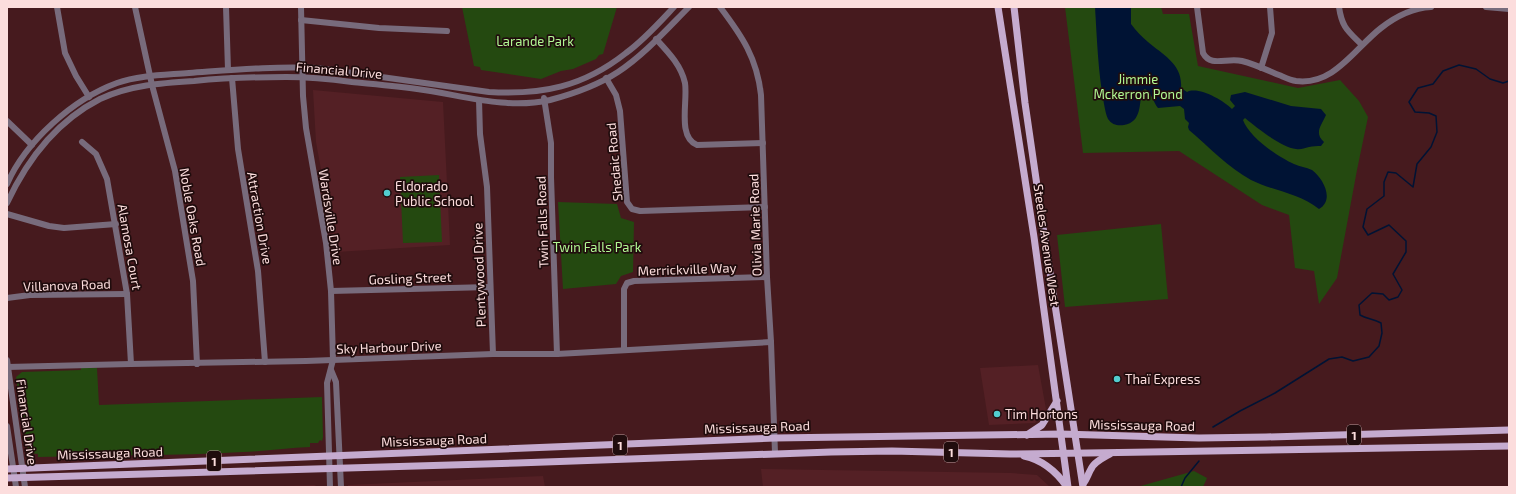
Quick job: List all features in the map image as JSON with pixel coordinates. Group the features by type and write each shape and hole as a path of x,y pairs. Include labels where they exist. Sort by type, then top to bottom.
{"main road":[{"name":"Steeles Avenue West","path":"998,7 1016,119 1057,401 1067,487"},
{"name":"Steeles Avenue West","path":"1014,7 1025,103 1083,485"},
{"path":"1027,436 1042,425 1057,401"},
{"name":"Mississauga Road","path":"11,469 775,438 1027,436 1061,434 1199,438 1509,430"},
{"name":"Mississauga Road","path":"7,478 340,469 775,453 892,451 1010,454 1509,446"},
{"path":"1083,485 1092,466 1112,453"},
{"path":"1010,454 1030,457 1043,463 1056,473 1067,487"}],"street":[{"path":"57,7 64,53 89,96"},
{"name":"Noble Oaks Road","path":"135,7 150,77 175,171 193,281 197,364"},
{"path":"226,7 228,70"},
{"name":"Wardsville Drive","path":"301,7 302,68 306,130 326,243 331,291 333,360 327,383 330,487"},
{"name":"Financial Drive","path":"7,184 32,145 50,125 89,96 117,83 150,77 228,70 317,68 489,92 515,93 542,91 574,83 601,70 626,53 674,7"},
{"name":"Financial Drive","path":"7,203 16,183 28,164 43,145 65,122 101,99 122,90 152,85 232,78 303,77 418,89 511,104 544,100 581,90 623,68 689,7"},
{"name":"Olivia Marie Road","path":"720,7 748,47 760,78 775,453"},
{"path":"1197,7 1203,53 1206,59 1212,61 1240,60 1298,81 1316,80 1332,73 1380,29 1393,20 1414,8 1431,7"},
{"path":"1261,68 1272,33 1270,7"},
{"path":"1339,7 1341,20 1345,29 1362,45"},
{"path":"1486,7 1509,9"},
{"path":"301,20 379,28 447,31"},
{"path":"656,39 670,54 680,70 685,83 686,135 692,143 697,145 763,143"},
{"name":"Attraction Drive","path":"232,78 238,149 258,271 265,362"},
{"name":"Shedaic Road","path":"606,78 616,95 620,111 627,202 632,209 640,211 765,206"},
{"name":"Twin Falls Road","path":"542,91 551,143 550,177 557,354"},
{"name":"Plentywood Drive","path":"479,100 480,134 487,187 493,354"},
{"path":"7,120 32,145"},
{"name":"Alamosa Court","path":"82,142 96,154 107,179 128,294 131,364"},
{"path":"7,214 49,226 64,228 116,224"},
{"name":"Merrickville Way","path":"624,349 624,289 627,283 634,281 767,278"},
{"name":"Gosling Street","path":"331,291 490,287"},
{"name":"Villanova Road","path":"7,298 30,295 128,294"},
{"name":"Sky Harbour Drive","path":"8,367 197,364 493,354 557,354 624,349 771,342"},
{"name":"Financial Drive","path":"7,360 25,487"},
{"name":"Wardsville Drive","path":"331,370 336,382 341,487"},
{"name":"Financial Drive","path":"7,426 11,469 15,478 16,487"}],"shaded area":[{"name":"Eldorado Public School","path":"313,90 443,102 450,245 336,252 316,142"},
{"path":"1038,365 1046,409 1035,423 989,425 980,368"},
{"path":"761,469 1011,473 1037,475 1050,487 763,487"},
{"path":"543,476 545,487 348,487 348,485"},
{"path":"314,485 319,487 250,487"}],"green space":[{"name":"Larande Park","path":"462,7 617,7 603,54 599,55 596,59 573,69 561,71 541,79 481,70 480,67 474,66"},
{"name":"Jimmie Mckerron Pond","path":"1065,7 1161,7 1163,14 1189,14 1198,66 1298,88 1340,80 1359,101 1368,117 1337,278 1319,304 1314,271 1295,268 1289,215 1262,205 1179,151 1083,153"},
{"path":"439,175 442,242 403,243 400,177"},
{"name":"Twin Falls Park","path":"558,202 617,204 621,218 634,222 633,272 621,276 616,284 563,289"},
{"path":"1161,224 1168,299 1065,307 1057,235"},
{"path":"81,368 97,368 99,405 322,397 322,441 320,440 318,443 310,443 310,447 252,452 38,457 38,454 30,453 26,444 16,377 22,372 81,370"},
{"path":"1194,471 1207,478 1203,487 1137,487"}],"water":[{"path":"1095,7 1131,7 1131,24 1141,36 1171,61 1179,73 1181,88 1187,92 1204,92 1217,98 1232,109 1235,106 1230,100 1231,95 1245,92 1291,106 1321,109 1326,115 1319,129 1319,136 1324,142 1321,146 1312,146 1301,149 1290,148 1283,145 1245,118 1243,120 1251,133 1265,146 1287,161 1312,170 1320,178 1326,189 1327,195 1324,205 1319,209 1303,199 1259,184 1243,175 1189,130 1189,123 1185,119 1184,109 1180,106 1158,108 1145,89 1142,91 1139,112 1134,120 1130,123 1122,125 1115,125 1111,123 1107,116 1100,80"}],"waterway":[{"path":"1213,427 1275,393 1329,359 1342,357 1353,361 1369,357 1379,346 1382,333 1381,323 1360,315 1359,305 1372,293 1383,294 1389,300 1398,297 1402,290 1393,274 1406,252 1406,241 1389,225 1368,235 1363,227 1367,209 1384,196 1384,182 1388,172 1396,173 1413,187 1417,164 1431,147 1437,132 1436,116 1429,113 1415,112 1409,102 1418,88 1433,84 1443,71 1459,65 1476,69 1490,79 1503,83 1509,81"},
{"path":"1181,487 1185,478 1199,461"}],"place":[{"name":"Eldorado Public School","path":"387,193"},
{"name":"Thaï Express","path":"1117,379"},
{"name":"Tim Hortons","path":"997,414"}]}
